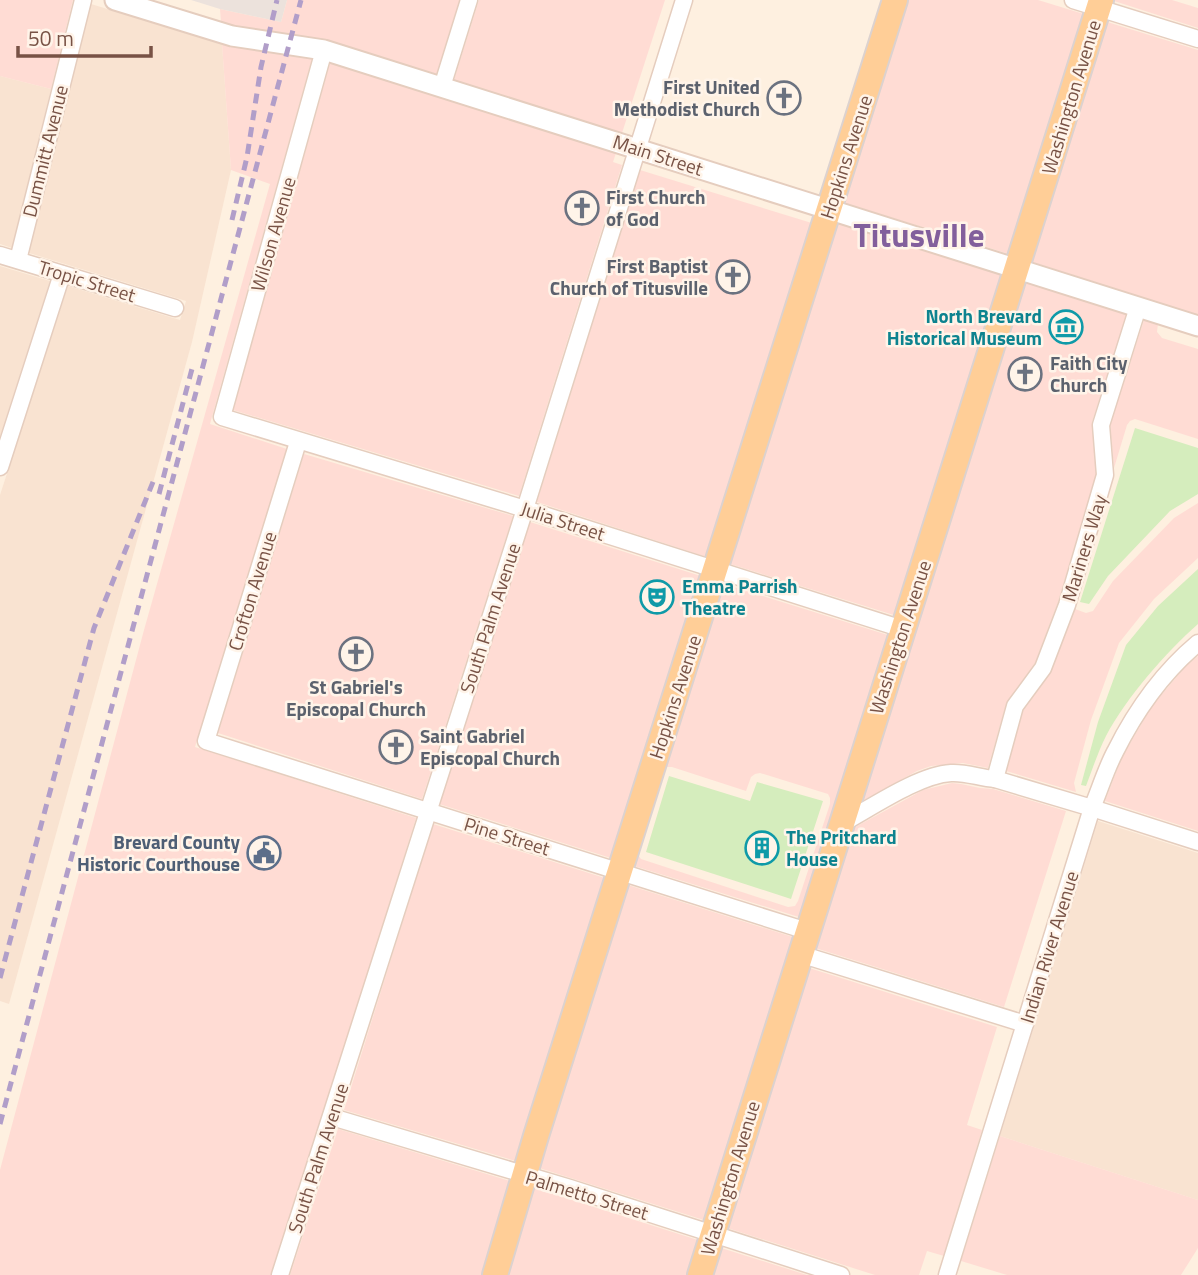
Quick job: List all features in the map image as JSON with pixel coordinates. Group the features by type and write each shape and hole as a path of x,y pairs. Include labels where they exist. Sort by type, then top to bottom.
{"main road":[{"name":"Hopkins Avenue","path":"495,1275 524,1175 895,0"},
{"name":"Washington Avenue","path":"700,1275 1100,4"}],"street":[{"name":"Dummitt Avenue","path":"18,260 83,0"},
{"name":"Main Street","path":"115,0 232,36 324,50 1198,326"},
{"path":"442,87 469,0"},
{"name":"South Palm Avenue","path":"281,1275 684,0"},
{"path":"1073,0 1100,4 1198,39"},
{"name":"Wilson Avenue","path":"222,417 324,50"},
{"name":"Tropic Street","path":"0,255 175,308"},
{"path":"0,467 62,274"},
{"name":"Mariners Way","path":"995,779 1015,706 1043,668 1067,605 1105,475 1101,425 1138,307"},
{"name":"Julia Street","path":"222,417 525,509 903,629"},
{"name":"Crofton Avenue","path":"206,740 298,442"},
{"name":"Indian River Avenue","path":"947,1275 1092,808 1114,753 1145,699 1179,659 1198,643"},
{"name":"Pine Street","path":"206,740 620,872 1025,1024"},
{"path":"841,824 920,780 962,773 995,779 1198,842"},
{"name":"Palmetto Street","path":"332,1117 570,1188 841,1275"}],"shaded area":[{"path":"0,0 73,0 51,89 0,76"},
{"path":"191,0 287,0 281,22"},
{"path":"287,0 460,0 437,74 318,38 221,22 220,9 281,22"},
{"path":"479,0 665,0 622,133 454,80"},
{"path":"905,0 1038,0 1087,15 1012,255 841,202"},
{"path":"1111,0 1172,0 1198,8 1198,28"},
{"path":"91,4 222,44 231,170 192,342 9,1004 0,1001 0,495 68,286 180,320 186,301 29,253"},
{"path":"1104,21 1198,50 1198,315 1029,261"},
{"path":"222,44 312,59 210,424 287,449 195,747 416,818 271,1275 0,1275 0,1170 144,630 270,184 231,170"},
{"path":"330,63 616,153 613,162 622,165 519,496 233,410"},
{"path":"0,76 51,89 12,248 0,244"},
{"path":"640,170 815,224 710,558 537,502"},
{"path":"835,222 1006,275 897,616 727,563"},
{"path":"0,266 50,281 0,437"},
{"path":"1023,281 1127,314 1092,422 1096,475 1058,602 1035,663 1006,704 988,768 963,763 931,766 857,804"},
{"path":"1144,320 1158,324 1157,332 1162,338 1198,349 1198,439 1135,419 1127,425 1114,468 1110,425"},
{"path":"304,454 513,516 422,799 218,733"},
{"path":"1198,503 1198,558 1154,599 1119,643 1091,720 1074,783 1076,792 1006,771 1023,711 1051,672 1075,609 1086,613 1093,611 1113,581 1174,518"},
{"path":"530,522 704,577 614,859 439,804"},
{"path":"721,583 891,636 834,817 829,820 831,825 802,918 631,865","holes":["672,767 746,791 751,777 760,773 828,794 830,804 795,906 788,907 641,859 638,850 663,771"]},
{"path":"1198,656 1198,831 1105,801 1122,757 1152,706 1185,667"},
{"path":"952,783 993,789 1066,811 1004,1007 812,947 848,831 923,790"},
{"path":"1098,821 1198,853 1198,1200 1000,1136"},
{"path":"433,824 608,879 519,1162 344,1110"},
{"path":"625,884 796,938 707,1221 536,1167"},
{"path":"806,967 997,1027 967,1125 982,1130 944,1256 927,1251 919,1275 875,1275 724,1227"},
{"path":"338,1129 513,1182 485,1275 290,1275"},
{"path":"1000,1136 1198,1200 1198,1248 1181,1275 1007,1275 961,1261"},
{"path":"531,1187 701,1241 690,1275 504,1275"},
{"path":"718,1247 807,1275 710,1275"}],"green space":[{"path":"1135,428 1198,448 1198,494 1170,511 1108,576 1089,604 1080,602"},
{"path":"1198,569 1198,624 1160,662 1124,706 1106,736 1086,786 1081,785 1098,722 1126,645 1158,606"},
{"path":"669,776 750,801 757,782 823,801 791,899 646,852"}],"railway":[{"path":"232,220 247,157 261,67 277,0"},
{"path":"0,1124 301,0"},
{"path":"159,494 193,365"},
{"path":"0,978 94,628 155,477"}],"place":[{"name":"First United Methodist Church","path":"784,98"},
{"name":"First Church of God","path":"582,208"},
{"name":"First Baptist Church of Titusville","path":"733,277"},
{"name":"North Brevard Historical Museum","path":"1066,327"},
{"name":"Faith City Church","path":"1025,374"},
{"name":"Emma Parrish Theatre","path":"657,597"},
{"name":"St Gabriel's Episcopal Church","path":"356,654"},
{"name":"Saint Gabriel Episcopal Church","path":"396,747"},
{"name":"The Pritchard House","path":"762,848"},
{"name":"Brevard County Historic Courthouse","path":"264,853"}],"district":[{"name":"Titusville","path":"919,235"}]}
